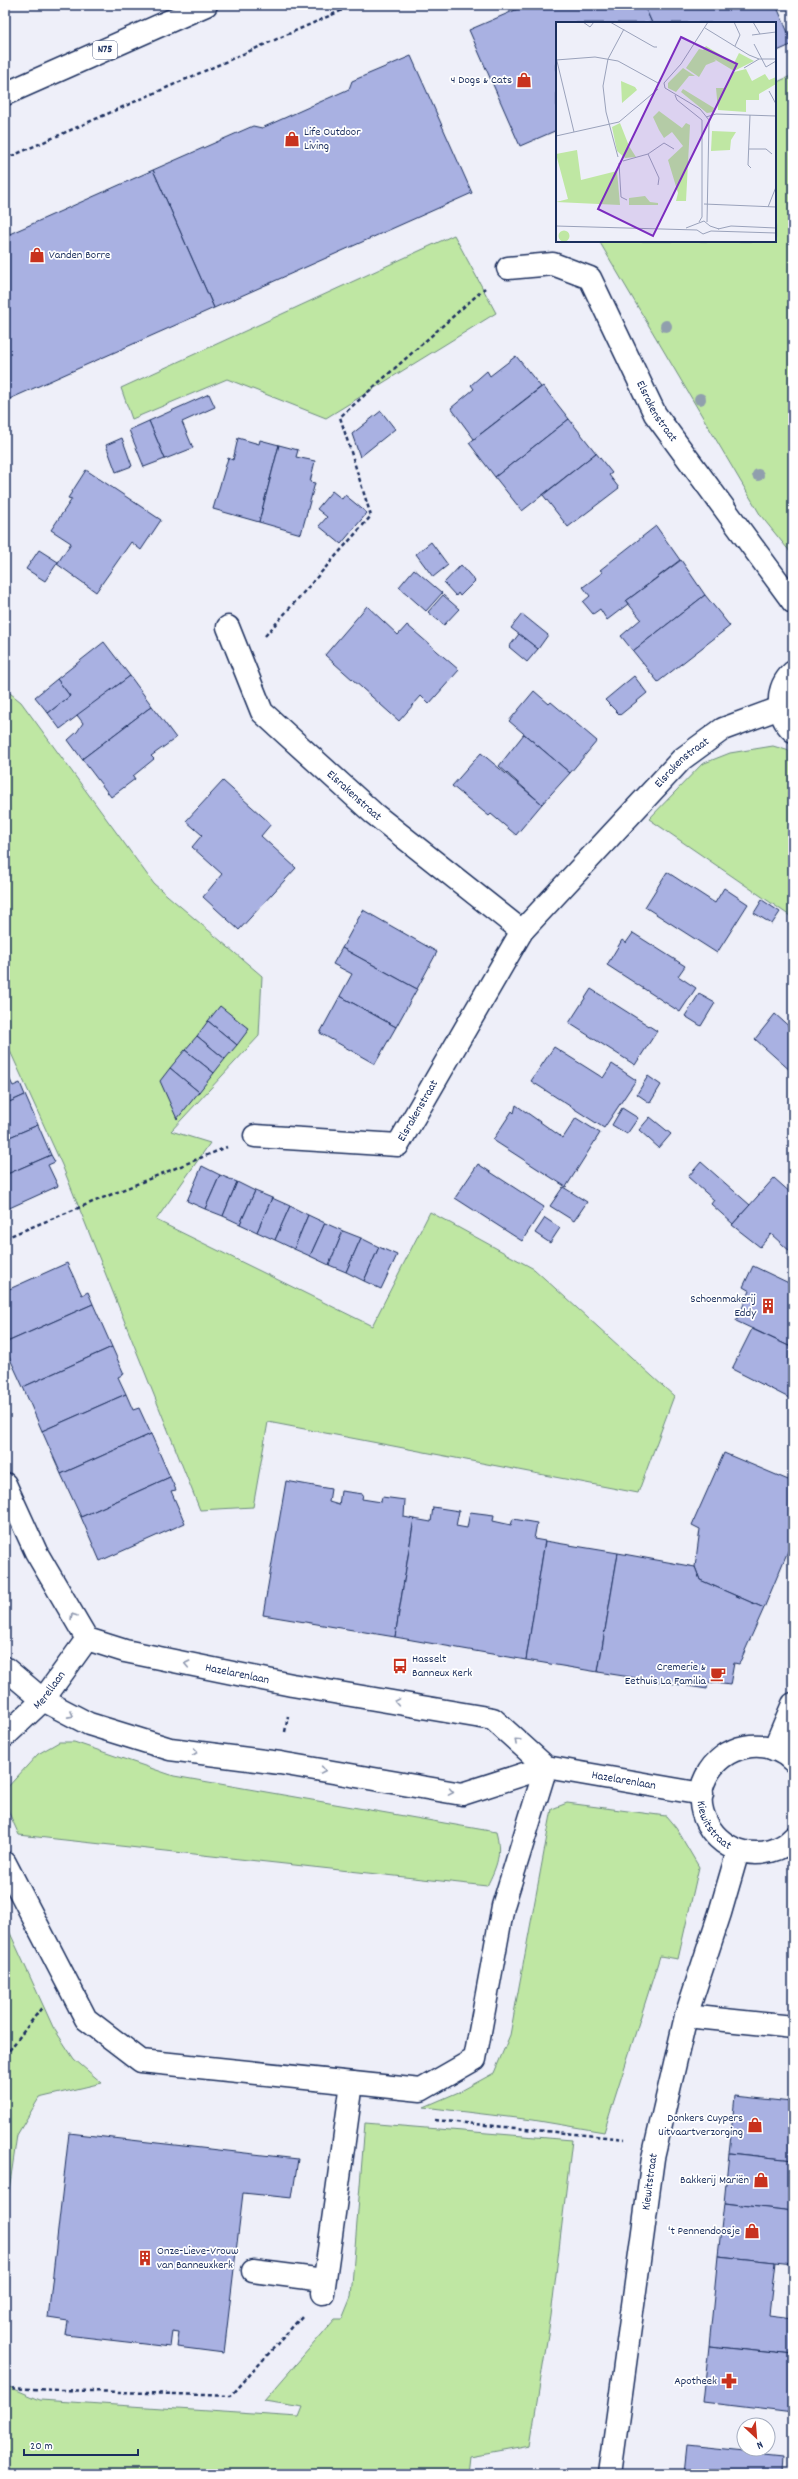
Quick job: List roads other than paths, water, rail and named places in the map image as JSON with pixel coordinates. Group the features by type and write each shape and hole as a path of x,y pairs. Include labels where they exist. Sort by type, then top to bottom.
{"street":[{"name":"N75","path":"5,94 206,5"},
{"name":"Elsrakenstraat","path":"508,268 553,264 590,278 655,414 793,602"},
{"name":"Elsrakenstraat","path":"228,627 262,712 374,813 522,931"},
{"path":"793,672 788,676 780,692 780,708 786,724 793,731"},
{"name":"Elsrakenstraat","path":"255,1136 398,1145 522,931 682,759 723,729 780,708"},
{"path":"5,1484 36,1552 87,1639"},
{"name":"Hazelarenlaan","path":"87,1639 125,1651 292,1685 493,1719 546,1767"},
{"name":"Merellaan","path":"5,1736 43,1700 87,1639"},
{"name":"Hazelarenlaan","path":"5,1668 43,1700 89,1724 170,1749 280,1763 462,1794 546,1767 702,1794"},
{"path":"774,1749 793,1704"},
{"name":"Kiewitstraat","path":"793,1761 774,1749 758,1745 742,1747 727,1754 714,1765 705,1778 702,1794 702,1806 710,1829 727,1846 738,1851 756,1854 774,1850 793,1838"},
{"path":"5,1863 86,2019 141,2061 421,2090 475,2059 503,1906 546,1767"},
{"name":"Kiewitstraat","path":"610,2474 657,2143 686,2016 720,1913 738,1851"},
{"path":"686,2016 793,2027"},
{"path":"253,2271 324,2286 352,2083"}],"place":[{"name":"4 Dogs & Cats","path":"524,80"},
{"name":"Life Outdoor Living","path":"292,139"},
{"name":"Vanden Borre","path":"37,255"},
{"name":"Schoenmakerij Eddy","path":"768,1306"},
{"name":"Hasselt Banneux Kerk","path":"400,1666"},
{"name":"Cremerie & Eethuis La Familia","path":"718,1674"},
{"name":"Donkers Cuypers Uitvaartverzorging","path":"755,2125"},
{"name":"Bakkerij Mariën","path":"761,2180"},
{"name":"'t Pennendoosje","path":"752,2231"},
{"name":"Onze-Lieve-Vrouw van Banneuxkerk","path":"145,2258"},
{"name":"Apotheek","path":"729,2381"}]}
